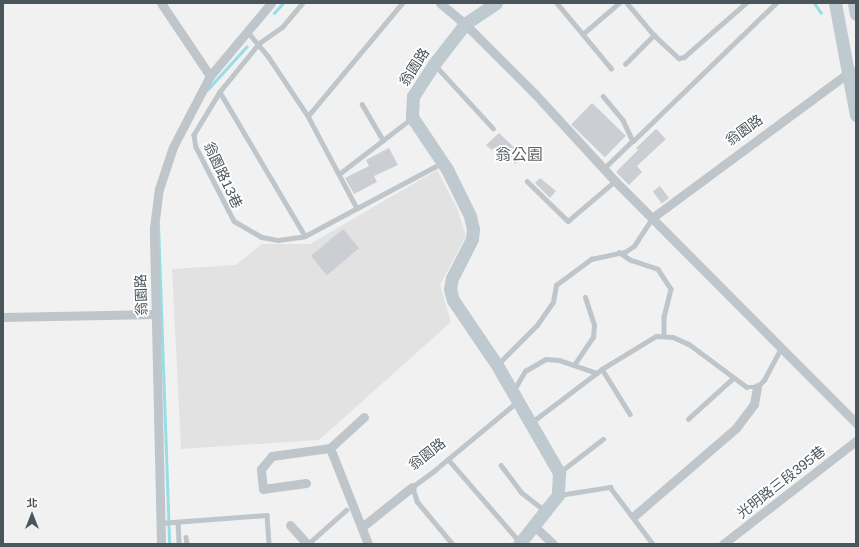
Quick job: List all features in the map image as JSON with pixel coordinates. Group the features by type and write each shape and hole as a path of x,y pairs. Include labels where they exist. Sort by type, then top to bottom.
{"street":[{"path":"161,3 210,76"},
{"name":"翁園路","path":"161,544 154,228 158,190 173,147 210,76 271,3"},
{"path":"440,3 465,24 605,168 615,181 856,423"},
{"name":"翁園路","path":"412,117 412,96 434,64 465,24 496,3"},
{"path":"835,3 852,72 856,115"},
{"path":"854,3 856,14"},
{"name":"翁園路","path":"652,218 852,72"},
{"path":"412,117 443,163 470,216 473,230 470,244 452,278 450,289 453,300 497,365 514,399 531,423 559,473 558,495 546,512 519,543"},
{"path":"3,317 157,314"},
{"path":"634,516 736,428 754,404 757,387"},
{"path":"306,483 264,489 261,469 272,456 330,448 364,417"},
{"name":"光明路三段395巷","path":"723,544 856,442"},
{"path":"330,448 368,544"},
{"path":"362,527 412,487"},
{"path":"290,525 307,544"},
{"path":"534,526 553,544"}],"lane":[{"name":"翁園路13巷","path":"303,3 283,27 259,44 220,92 194,135 196,147 228,215 237,225 262,237 278,240 305,236 443,163"},
{"path":"308,116 402,3"},
{"path":"557,3 584,33 611,68"},
{"path":"584,33 619,3"},
{"path":"627,3 674,56 684,57 746,3"},
{"path":"605,168 776,3"},
{"path":"247,31 259,44 308,116 357,208"},
{"path":"625,64 654,35"},
{"path":"434,64 493,128"},
{"path":"220,92 305,236"},
{"path":"603,96 623,120 633,141"},
{"path":"362,104 383,140"},
{"path":"339,174 412,117"},
{"path":"527,181 568,221 615,181"},
{"name":"翁園路","path":"497,365 538,325 553,302 556,285 563,278 591,259 619,252 634,246 652,218"},
{"path":"619,252 631,260 658,269 671,289 664,317 664,335"},
{"path":"574,365 593,337 594,325 585,297"},
{"path":"531,423 597,373 648,340 664,335 689,344 747,387 757,387 764,380 781,348"},
{"path":"514,399 516,383 525,371 537,362 552,358 597,373"},
{"path":"602,370 630,414"},
{"path":"688,419 733,378"},
{"name":"翁園路","path":"452,544 417,502 412,487 448,459 514,399"},
{"path":"559,473 603,439"},
{"path":"448,459 519,543"},
{"path":"501,465 521,492 546,512"},
{"path":"558,495 610,487 634,516 653,544"},
{"path":"307,544 346,510"},
{"path":"160,523 267,515 269,544"},
{"path":"178,522 179,544"},
{"path":"186,537 187,544"}],"shaded area":[{"path":"437,170 457,208 466,236 440,285 451,322 319,440 181,449 172,269 236,265 262,244 310,244"}],"building":[{"path":"592,103 626,136 605,157 571,125"},
{"path":"656,129 666,139 637,166 642,172 629,185 616,172 638,150 636,148"},
{"path":"499,133 523,156 515,164 498,146 493,151 486,145"},
{"path":"389,148 398,165 374,176 377,182 354,194 345,178 369,166 366,160"},
{"path":"540,178 556,191 550,198 535,183"},
{"path":"660,186 669,198 662,203 653,191"},
{"path":"343,229 359,248 327,275 311,256"}],"waterway":[{"path":"274,13 283,3"},
{"path":"814,3 821,13"},
{"path":"207,90 247,46"},
{"path":"158,224 169,544"}],"district":[{"name":"翁公園","path":"519,155"}]}
